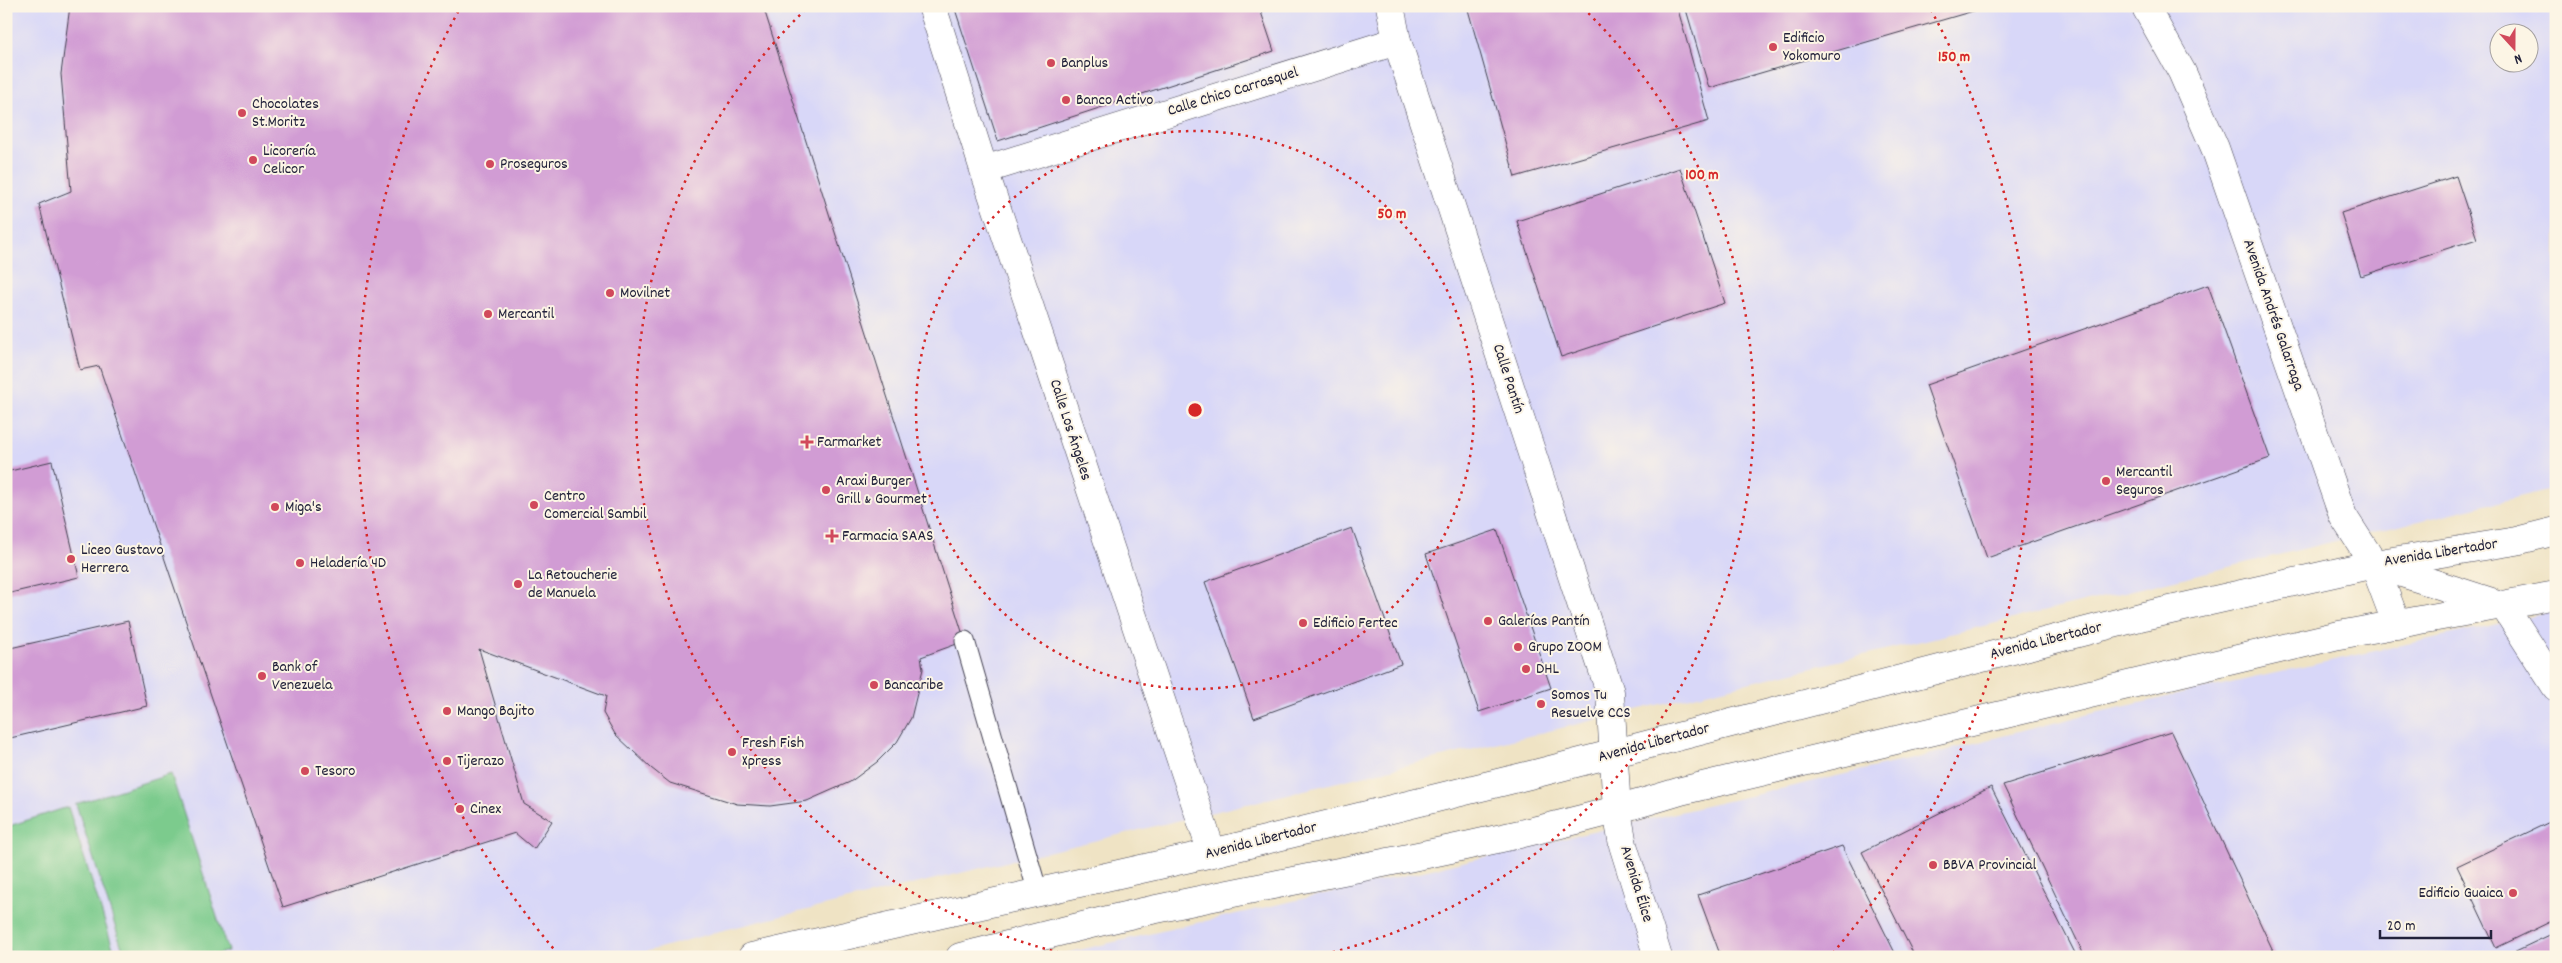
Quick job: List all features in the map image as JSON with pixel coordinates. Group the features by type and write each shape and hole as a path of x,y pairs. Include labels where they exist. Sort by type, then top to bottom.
{"main road":[{"name":"Calle Los Ángeles","path":"932,6 984,170 1212,853"},
{"name":"Calle Pantín","path":"1390,6 1397,41 1610,692 1612,754 1617,810"},
{"name":"Avenida Andrés Galarraga","path":"2145,6 2182,72 2215,148 2343,516 2374,564 2397,624"},
{"name":"Calle Chico Carrasquel","path":"984,170 1397,41"},
{"name":"Avenida Libertador","path":"752,957 1212,853 1612,754 2134,618 2374,564 2516,541 2556,532"},
{"path":"2374,564 2504,606 2556,686"},
{"path":"960,957 1164,907 1538,830 1681,791 1903,736 2339,635 2556,595"},
{"name":"Avenida Élice","path":"1617,810 1623,846 1658,957"}],"lane":[{"path":"966,641 1038,893"}],"shaded area":[{"path":"6,6 2556,6 2556,488 720,931 627,957 6,957"},
{"path":"2556,611 2556,957 1049,957 1924,756 2081,716"}],"green space":[{"path":"171,774 228,951 209,957 125,957 76,804"},
{"path":"68,807 116,957 11,957 6,942 6,827"}],"building":[{"name":"Centro Comercial Sambil","path":"70,6 763,6 965,641 921,657 923,669 911,718 897,742 877,762 850,782 807,801 770,806 737,804 670,783 651,768 615,734 603,713 606,696 479,649 524,804 552,821 534,849 515,833 283,907 99,366 80,370 39,204 71,191 61,74"},
{"path":"954,6 1259,6 1274,51 998,141"},
{"path":"1467,6 1677,6 1709,121 1515,177"},
{"name":"Edificio Yokomuro","path":"1685,6 1987,6 1987,7 1709,88"},
{"path":"1680,168 1725,303 1561,357 1517,221"},
{"path":"2456,176 2477,239 2361,276 2341,213"},
{"path":"2208,285 2270,458 1987,558 1926,385"},
{"path":"52,461 79,577 6,594 6,472"},
{"name":"Edificio Fertec","path":"1352,528 1401,664 1254,718 1205,582"},
{"name":"Galerías Pantín","path":"1497,530 1551,688 1479,712 1426,554"},
{"path":"128,621 147,706 6,739 6,649"},
{"path":"2171,732 2276,957 2085,957 2003,785"},
{"path":"1991,787 2077,957 1915,957 1862,852"},
{"name":"Edificio Guaica","path":"2556,819 2556,919 2496,948 2457,866"},
{"path":"1842,846 1897,957 1721,957 1698,895"},
{"path":"2556,932 2556,957 2503,957"}],"place":[{"name":"Edificio Yokomuro","path":"1773,47"},
{"name":"Banplus","path":"1051,63"},
{"name":"Banco Activo","path":"1066,100"},
{"name":"Chocolates St.Moritz","path":"242,113"},
{"name":"Licorería Celicor","path":"253,160"},
{"name":"Proseguros","path":"490,164"},
{"name":"Movilnet","path":"610,293"},
{"name":"Mercantil","path":"488,314"},
{"name":"Farmarket","path":"807,442"},
{"name":"Mercantil Seguros","path":"2106,481"},
{"name":"Araxi Burger Grill & Gourmet","path":"826,490"},
{"name":"Centro Comercial Sambil","path":"534,505"},
{"name":"Miga's","path":"275,507"},
{"name":"Farmacia SAAS","path":"832,536"},
{"name":"Liceo Gustavo Herrera","path":"71,559"},
{"name":"Heladería 4D","path":"300,563"},
{"name":"La Retoucherie de Manuela","path":"518,584"},
{"name":"Galerías Pantín","path":"1488,621"},
{"name":"Edificio Fertec","path":"1303,623"},
{"name":"Grupo ZOOM","path":"1518,647"},
{"name":"DHL","path":"1526,669"},
{"name":"Bank of Venezuela","path":"262,676"},
{"name":"Bancaribe","path":"874,685"},
{"name":"Somos Tu Resuelve CCS","path":"1541,704"},
{"name":"Mango Bajito","path":"447,711"},
{"name":"Fresh Fish Xpress","path":"732,752"},
{"name":"Tijerazo","path":"447,761"},
{"name":"Tesoro","path":"305,771"},
{"name":"Cinex","path":"460,809"},
{"name":"BBVA Provincial","path":"1933,865"},
{"name":"Edificio Guaica","path":"2513,893"}]}
